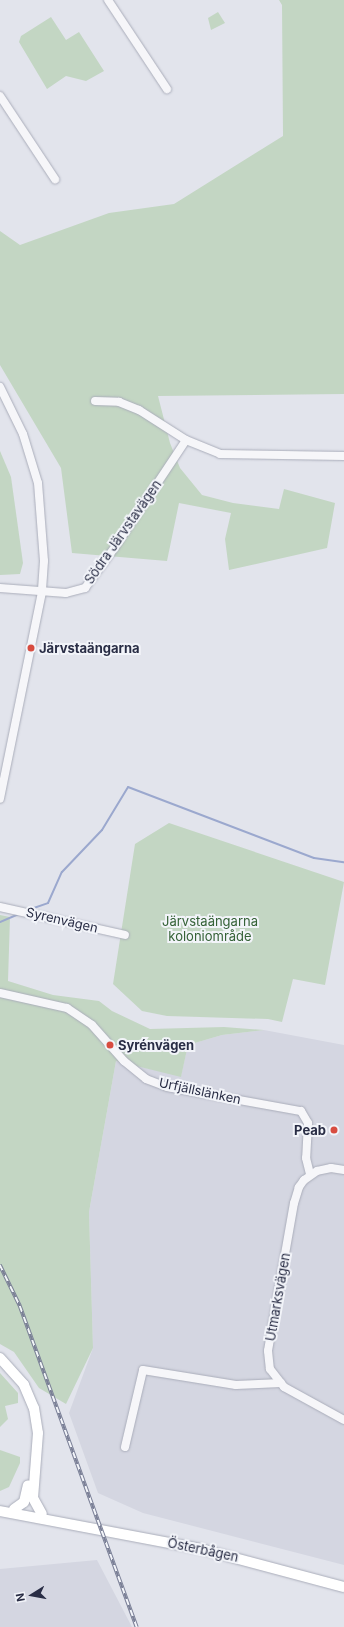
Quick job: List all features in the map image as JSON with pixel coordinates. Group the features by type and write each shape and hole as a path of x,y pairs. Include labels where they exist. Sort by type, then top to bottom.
{"main road":[{"path":"0,1358 24,1385 34,1408 38,1433 33,1498 42,1514"},
{"path":"0,1364 14,1378 25,1398 33,1433 26,1498 14,1509"},
{"name":"Österbågen","path":"0,1510 14,1509 42,1514 60,1521"},
{"name":"Österbågen","path":"0,1510 201,1549 344,1587"}],"street":[{"path":"108,0 167,89"},
{"path":"0,96 55,179"},
{"path":"0,387 23,434 38,483 44,538 42,592 0,799"},
{"path":"95,400 119,402 139,410 186,440 220,454 344,456"},
{"name":"Södra Järvstavägen","path":"0,588 20,588 42,592 71,592 82,590 92,582 186,440"},
{"name":"Syrenvägen","path":"0,907 125,935"},
{"name":"Urfjällslänken","path":"0,993 67,1008 92,1025 124,1061 146,1079 167,1087 301,1111 306,1117 309,1131 306,1158 310,1174"},
{"path":"310,1174 324,1169 344,1170"},
{"name":"Utmarksvägen","path":"310,1174 299,1187 294,1203 268,1351 270,1369 281,1384 344,1420"},
{"path":"125,1447 143,1370 236,1385 281,1384"}],"shaded area":[{"path":"264,1030 344,1045 344,1565 143,1513 98,1493 69,1413 93,1348 89,1212 116,1061 181,1076 188,1045 222,1035"},
{"path":"97,1560 132,1627 0,1627 0,1569"}],"green space":[{"path":"279,0 344,0 344,394 158,396 170,443 180,468 202,495 233,503 279,509 284,489 335,503 327,548 229,570 225,539 231,513 179,503 167,561 72,553 61,468 0,365 0,231 20,245 109,213 174,204 283,136 282,5"},
{"path":"218,12 225,23 211,30 208,18"},
{"path":"51,17 66,40 79,32 104,71 86,81 66,76 47,89 19,42 21,36"},
{"path":"0,451 11,477 23,563 20,574 0,575"},
{"name":"Järvstaängarna koloniområde","path":"169,823 344,882 325,985 293,979 282,1022 268,1019 167,1016 142,1011 113,984 135,844"},
{"path":"0,915 10,917 8,981 53,995 99,1001 112,1011 150,1029 224,1027 264,1030 222,1035 188,1045 181,1077 116,1061 89,1212 93,1348 66,1404 39,1388 14,1352 0,1344"},
{"path":"0,1373 18,1393 18,1403 5,1406 8,1419 0,1427"},
{"path":"0,1450 20,1457 20,1463 9,1487 0,1491"}],"waterway":[{"path":"28,910 48,903 62,872 102,830 128,787 314,858 344,862"},
{"path":"0,922 19,914"}],"railway":[{"path":"0,1265 20,1306 137,1627"}],"place":[{"name":"Järvstaängarna","path":"31,648"},
{"name":"Syrénvägen","path":"110,1045"},
{"name":"Peab","path":"334,1130"}]}
